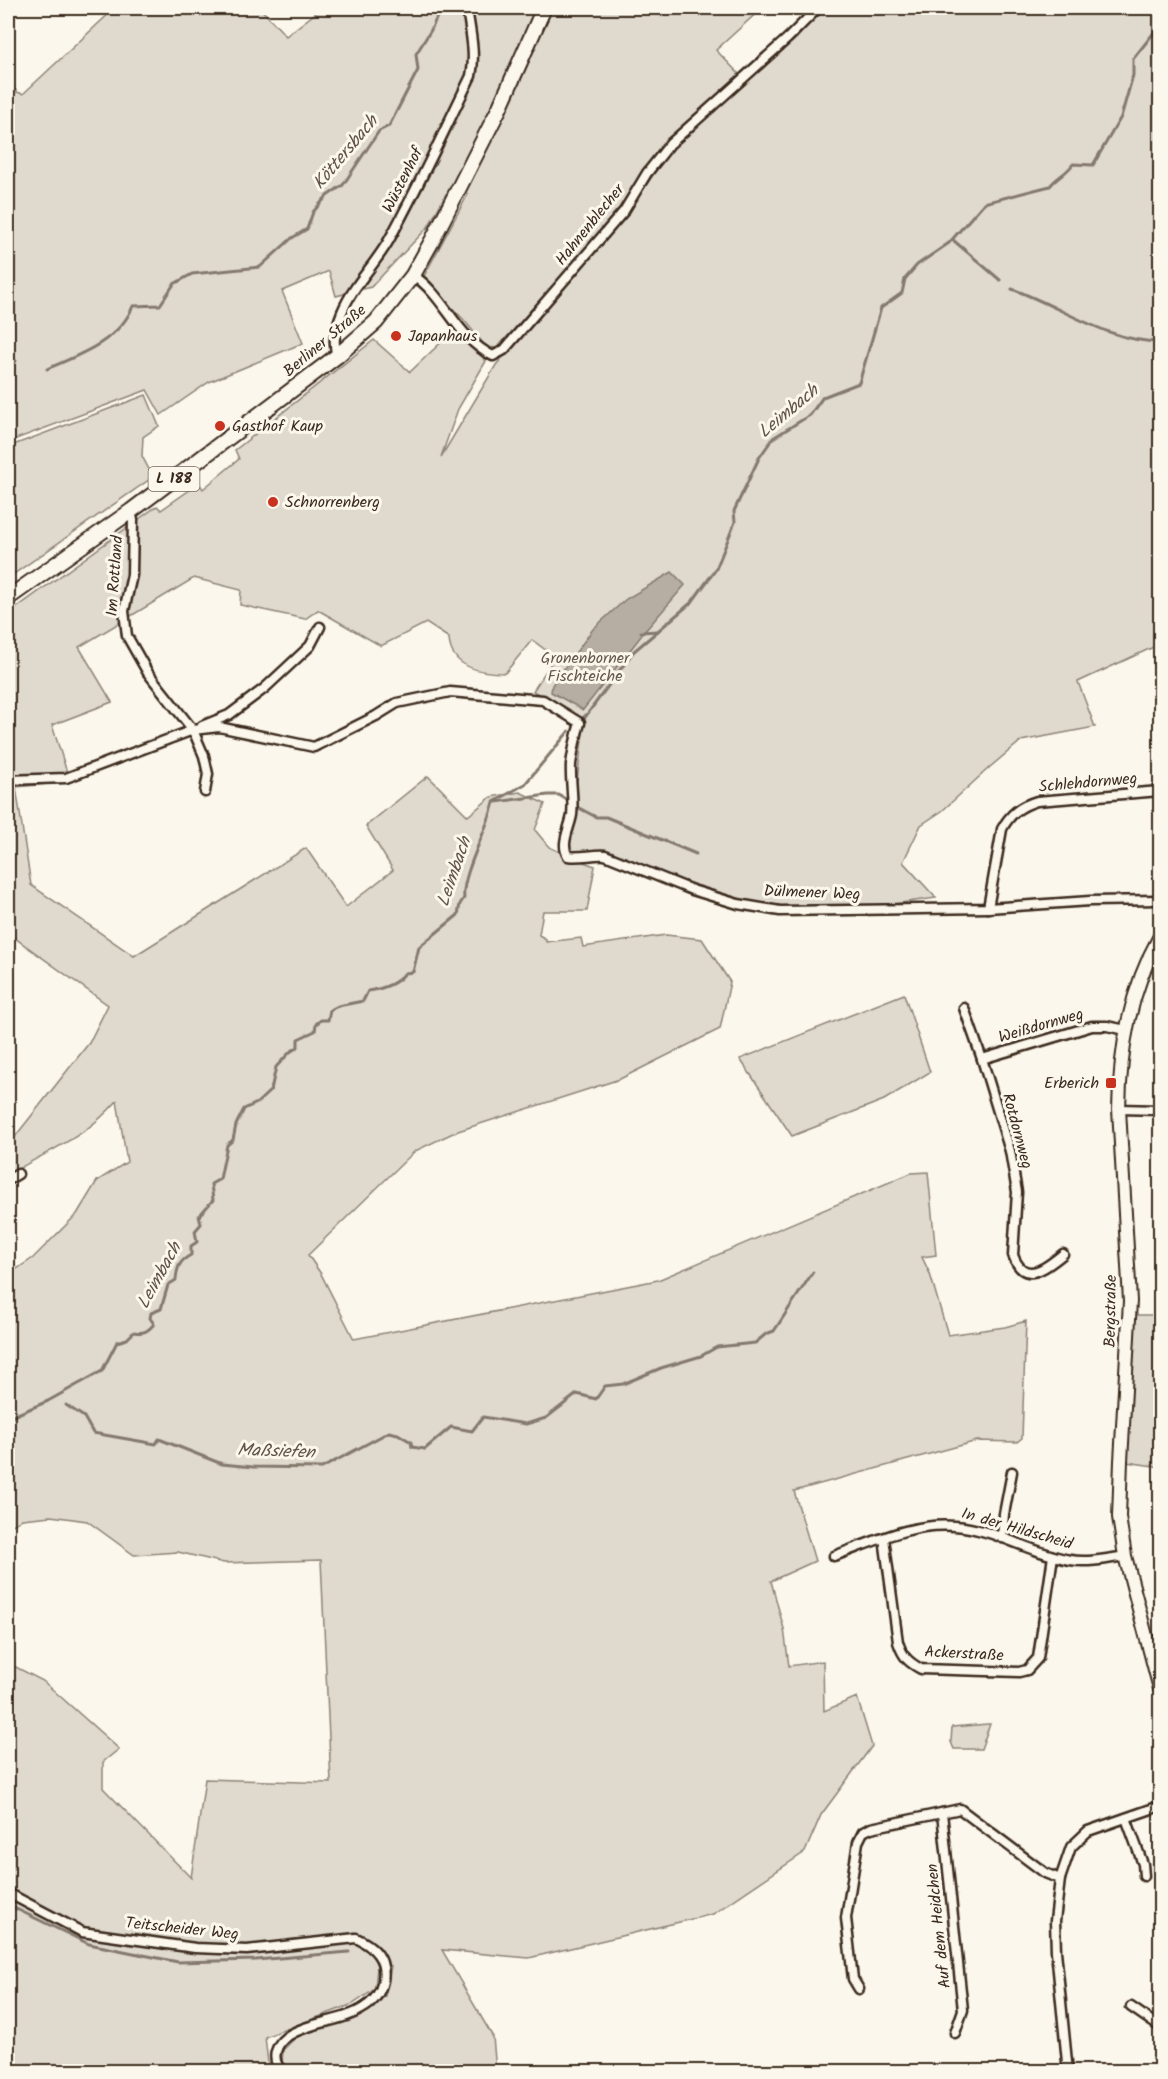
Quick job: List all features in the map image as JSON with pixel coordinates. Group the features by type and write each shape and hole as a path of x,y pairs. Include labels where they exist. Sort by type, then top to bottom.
{"main road":[{"name":"Berliner Straße","path":"8,598 130,511 337,356 376,322 413,275 499,109 543,8"}],"street":[{"name":"Wüstenhof","path":"337,356 334,344 336,331 346,303 378,258 394,230 471,76 474,62 467,8"},
{"name":"Hahnenblecher","path":"413,275 429,287 455,322 485,352 493,356 504,350 624,211 647,173 670,144 818,8"},
{"name":"Im Rottland","path":"130,511 133,520 132,575 124,611 127,636 148,673 193,730 204,756 208,774 205,792"},
{"path":"8,780 66,778 229,714 265,688 310,646 320,627"},
{"name":"Dülmener Weg","path":"193,730 219,727 314,747 397,704 450,692 543,700 580,723 571,766 572,814 565,845 568,856 605,855 692,890 738,904 780,911 988,908 1090,901 1161,900"},
{"name":"Schlehdornweg","path":"988,908 1002,830 1007,819 1014,812 1037,801 1161,790"},
{"name":"Bergstraße","path":"1161,936 1138,984 1126,1030 1120,1071 1119,1109 1130,1301 1119,1517 1125,1556 1161,1689"},
{"name":"Weißdornweg","path":"964,1008 982,1059 1092,1026 1126,1030"},
{"name":"Rotdornweg","path":"982,1059 1010,1150 1017,1192 1013,1255 1020,1268 1036,1272 1048,1267 1063,1254"},
{"path":"1119,1109 1161,1110"},
{"path":"8,1180 18,1174"},
{"path":"1002,1538 1012,1472"},
{"name":"In der Hildscheid","path":"834,1556 904,1531 925,1527 953,1526 976,1529 1071,1561 1125,1556"},
{"name":"Ackerstraße","path":"884,1538 898,1642 908,1662 921,1669 1018,1672 1027,1670 1038,1658 1053,1556"},
{"path":"1068,2072 1055,1922 1060,1879 1071,1847 1088,1831 1161,1806"},
{"path":"859,1989 853,1979 846,1918 858,1842 863,1832 871,1828 960,1809 1045,1873 1060,1879"},
{"name":"Auf dem Heidchen","path":"942,1813 963,2010 955,2033"},
{"path":"1126,1818 1143,1864 1144,1876"},
{"name":"Teitscheider Weg","path":"8,1893 82,1932 195,1948 247,1950 356,1938 367,1943 379,1956 383,1968 383,1981 377,1996 365,2007 291,2034 279,2043 275,2055 278,2067 283,2072"},
{"path":"1131,2007 1161,2026"}],"green space":[{"path":"115,8 260,8 286,36 322,8 762,8 716,50 740,75 662,143 619,211 497,348 486,347 464,320 423,278 468,194 446,194 428,227 371,287 336,296 329,271 282,291 303,343 209,382 161,415 147,390 8,442 8,80 17,92 23,94"},
{"name":"Gronenborner Fischteiche","path":"823,8 1160,8 1160,644 1078,682 1095,727 1021,741 942,811 921,825 903,862 936,898 893,904 780,911 613,859 574,857 565,845 573,814 585,715 581,718 533,691 555,657 532,640 505,673 486,672 461,662 451,648 449,638 426,623 381,646 318,610 305,619 240,605 241,590 194,578 79,647 112,702 52,725 70,782 16,787 31,885 134,956 306,848 346,907 393,870 366,826 428,776 468,816 491,797 520,792 545,804 535,830 549,847 595,866 587,911 543,911 539,935 546,939 546,942 581,938 583,947 666,935 702,939 730,982 720,1029 620,1079 455,1132 415,1151 308,1255 321,1274 354,1339 658,1280 911,1173 928,1172 936,1255 922,1257 930,1274 948,1335 1005,1327 1026,1321 1022,1438 1017,1442 977,1441 794,1491 815,1561 771,1581 784,1629 789,1666 823,1661 824,1711 857,1697 872,1746 821,1815 805,1852 713,1914 529,1958 442,1950 493,2037 496,2071 298,2072 282,2063 283,2050 296,2037 369,2011 385,1996 391,1966 377,1967 375,1989 353,2004 265,2037 269,2071 8,2071 8,1663 43,1681 119,1749 103,1762 103,1788 191,1878 205,1779 331,1783 321,1560 224,1563 178,1552 134,1555 87,1521 51,1516 22,1519 8,1528 8,1275 33,1258 77,1214 97,1181 127,1162 117,1101 79,1135 8,1175 8,1143 89,1043 108,1005 8,933 8,614 157,506 161,510 191,489 196,478 203,489 239,459 235,450 374,340 410,372 455,329 486,361 458,409 441,457 496,365 627,213 673,146 797,38"},
{"path":"146,395 159,426 143,437 142,456 153,477 8,578 8,447"},
{"path":"904,994 930,1072 884,1100 792,1136 740,1059"},
{"path":"1135,1315 1160,1315 1160,1467 1127,1462"},
{"path":"990,1724 981,1749 954,1749 951,1742 952,1727"}],"shaded area":[{"path":"672,572 685,585 645,631 583,710 551,692 552,685 593,629 626,599"}],"waterway":[{"name":"Köttersbach","path":"47,369 85,352 108,338 127,318 133,306 160,305 174,284 192,274 260,267 292,238 307,229 313,212 327,196 343,185 379,131 389,126 418,70 416,54 441,8"},
{"name":"Leimbach","path":"583,720 633,652 692,602 716,569 735,522 734,511 759,458 773,438 810,415 823,397 859,383 881,308 902,293 905,279 917,265 949,243 984,203 1050,186 1073,164 1093,165 1121,117 1133,75 1133,59 1160,25"},
{"path":"953,240 1000,280"},
{"path":"1012,289 1103,330 1121,336 1160,342"},
{"name":"Köttersbach","path":"8,363 16,361"},
{"name":"Leimbach","path":"641,632 658,631"},
{"name":"Leimbach","path":"8,1424 13,1416 48,1401 102,1371 117,1342 127,1339 134,1332 145,1331 154,1324 150,1318 151,1313 161,1309 168,1285 176,1280 179,1265 191,1255 191,1246 197,1242 195,1231 201,1224 199,1216 213,1200 211,1184 220,1179 227,1145 233,1140 236,1125 244,1109 257,1103 271,1090 276,1067 298,1047 298,1039 315,1031 316,1024 321,1020 328,1020 330,1010 363,1001 368,991 388,986 405,973 413,972 419,947 458,915 464,898 467,877 494,802 525,784 569,731"},
{"path":"496,802 548,795 559,795 567,800"},
{"path":"579,808 596,817 606,817 696,854"},
{"name":"Maßsiefen","path":"66,1405 84,1417 93,1433 156,1444 159,1439 222,1464 322,1468 389,1432 398,1434 411,1442 412,1447 425,1449 451,1427 472,1431 483,1417 526,1424 546,1418 577,1394 596,1399 605,1386 623,1384 661,1368 701,1356 717,1347 755,1343 774,1331 813,1272"},
{"path":"8,1905 89,1944 178,1962 256,1960 349,1952"}],"place":[{"name":"Japanhaus","path":"396,336"},
{"name":"Gasthof Kaup","path":"220,426"},
{"name":"Schnorrenberg","path":"273,502"},
{"name":"Erberich","path":"1111,1083"}]}
